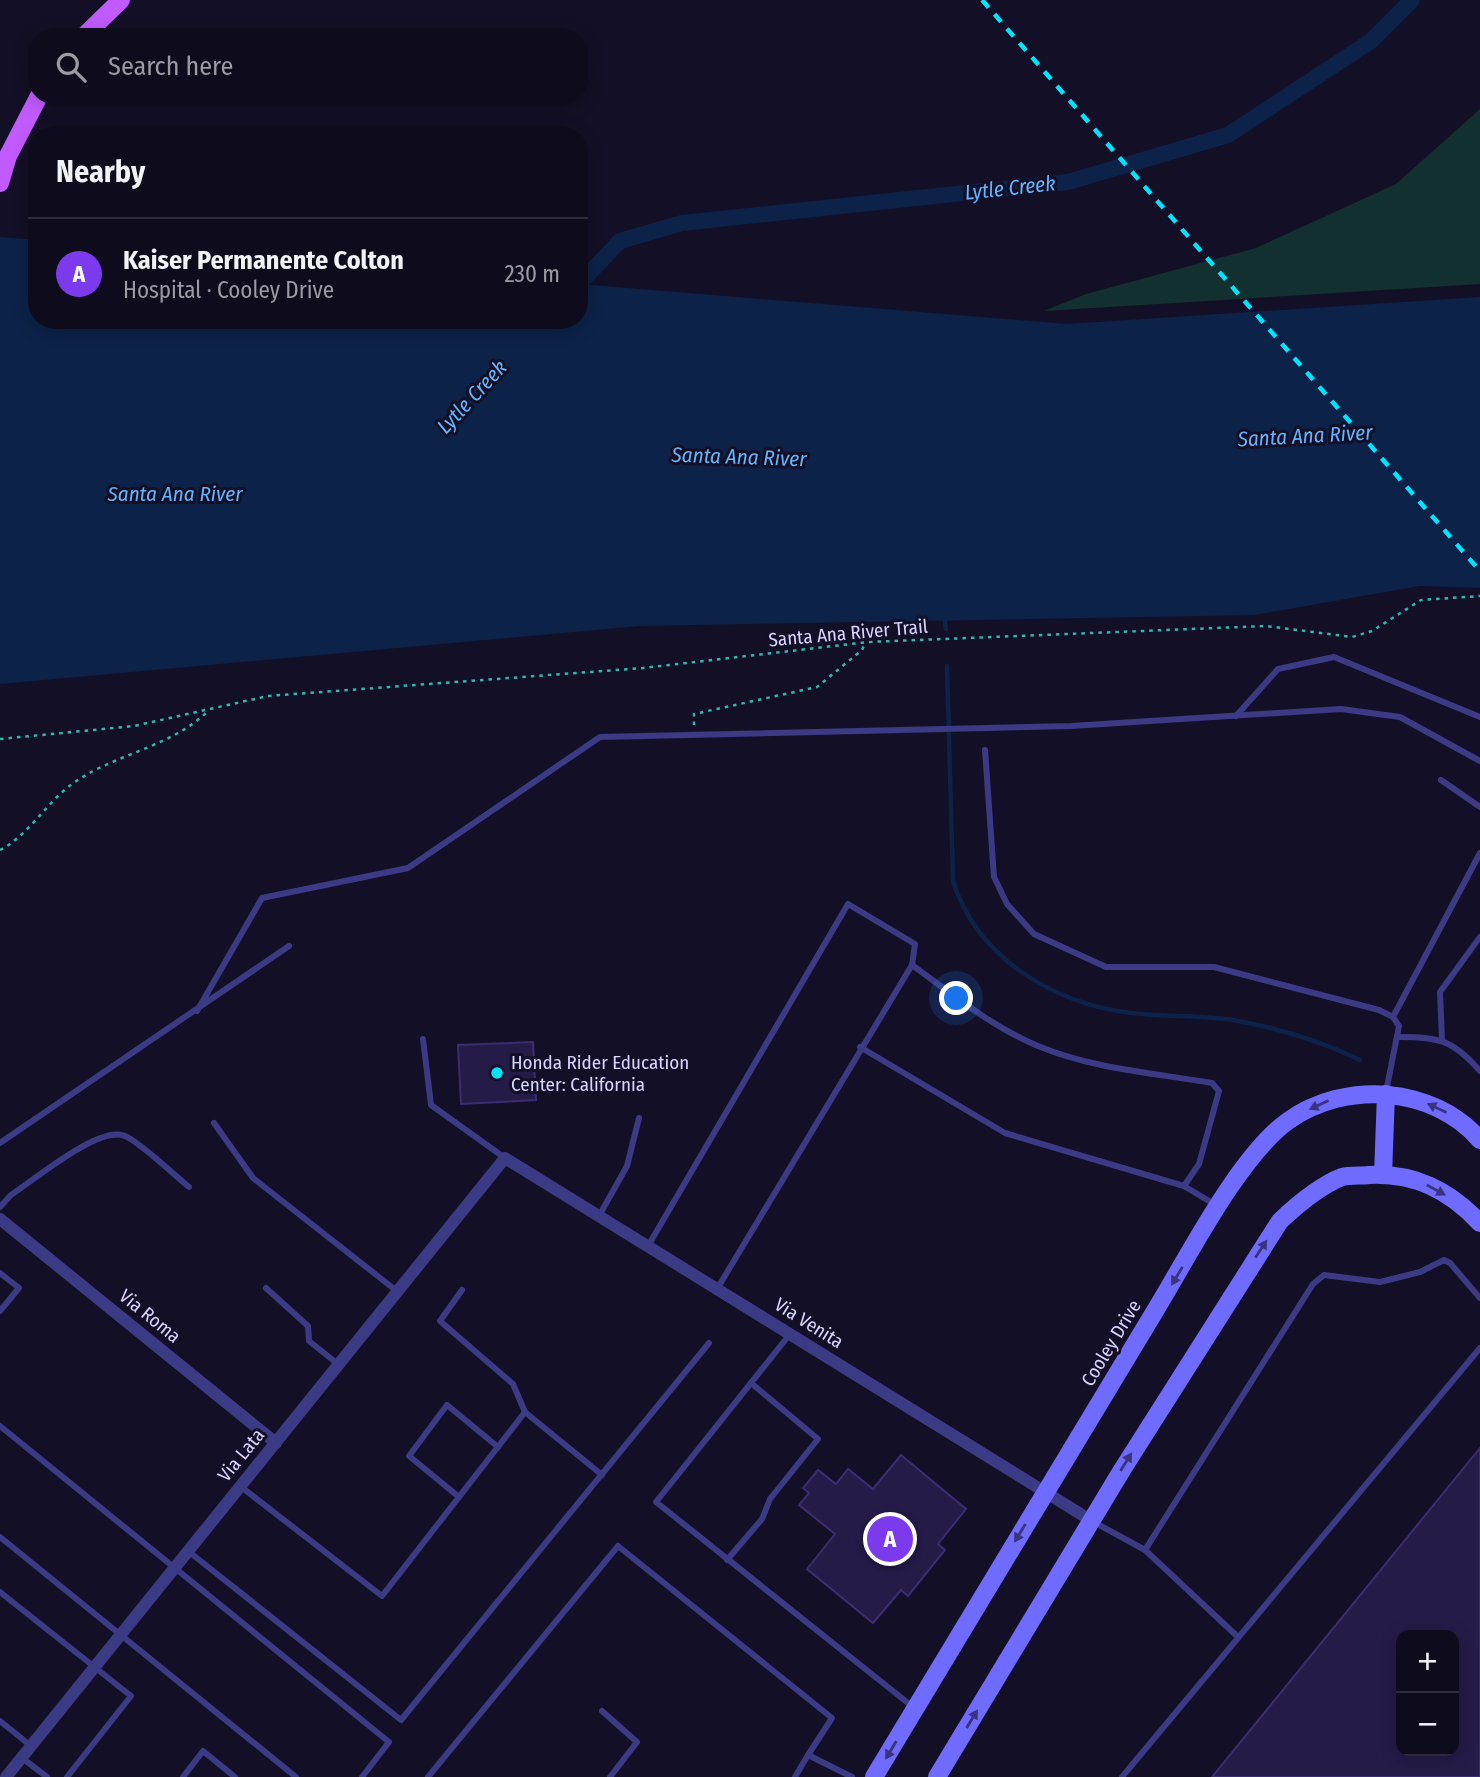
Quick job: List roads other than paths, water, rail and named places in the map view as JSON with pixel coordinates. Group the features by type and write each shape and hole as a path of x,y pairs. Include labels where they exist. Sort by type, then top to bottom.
{"main road":[{"path":"92,28 121,0"},
{"path":"0,183 8,156 34,105"}],"street":[{"name":"Cooley Drive","path":"874,1777 1219,1207 1262,1143 1289,1120 1333,1099 1386,1094 1420,1100 1448,1113 1480,1140"},
{"path":"1384,1175 1386,1094"},
{"name":"Via Venita","path":"505,1158 1092,1521"},
{"name":"Via Lata","path":"6,1777 505,1158"},
{"path":"937,1777 1092,1521 1280,1221 1303,1200 1344,1177 1384,1175 1412,1176 1446,1195 1480,1223"},
{"name":"Via Roma","path":"0,1219 276,1443"}],"lane":[{"path":"1236,716 1278,669 1334,657 1480,716"},
{"path":"197,1011 262,898 408,868 600,737 1071,726 1341,709 1400,718 1480,761"},
{"path":"985,750 994,877 1007,904 1034,934 1106,967 1214,967 1379,1010 1393,1017 1399,1026 1386,1094"},
{"path":"1441,780 1480,807"},
{"path":"1393,1017 1480,853"},
{"path":"648,1246 848,904 915,944 912,965 860,1047 717,1289"},
{"path":"1442,1040 1440,992 1480,937"},
{"path":"0,1143 289,946"},
{"path":"912,965 983,1016 1038,1046 1090,1063 1212,1083 1219,1091 1199,1164 1184,1186"},
{"path":"1399,1037 1442,1040 1465,1054 1480,1071"},
{"path":"423,1039 431,1105 505,1158"},
{"path":"860,1047 1006,1133 1184,1186 1219,1207"},
{"path":"599,1216 627,1166 639,1118"},
{"path":"214,1123 253,1178 398,1292"},
{"path":"0,1207 11,1195 93,1140 108,1134 125,1136 189,1188"},
{"path":"1145,1550 1313,1284 1324,1275 1380,1282 1420,1272 1444,1260 1451,1263 1480,1298"},
{"path":"0,1273 19,1288 0,1311"},
{"path":"265,1288 308,1326 309,1341 339,1365"},
{"path":"462,1290 440,1321 513,1384 525,1412 602,1475"},
{"path":"790,1334 656,1502 894,1695 915,1709"},
{"path":"188,1551 401,1720 709,1343"},
{"path":"1122,1777 1480,1348"},
{"path":"727,1560 762,1519 770,1499 818,1439 751,1382"},
{"path":"459,1497 409,1456 447,1405 498,1447"},
{"path":"240,1486 382,1596 525,1412"},
{"path":"0,1426 389,1741 362,1777"},
{"path":"1092,1521 1145,1550 1238,1637"},
{"path":"0,1537 296,1777"},
{"path":"428,1777 618,1546 832,1717 794,1777"},
{"path":"0,1592 131,1696 67,1777"},
{"path":"602,1711 637,1742 610,1777"},
{"path":"0,1721 31,1746"},
{"path":"183,1777 203,1751 235,1777"},
{"path":"808,1755 852,1777"},
{"path":"22,1758 47,1777"}],"water":[{"name":"Santa Ana River","path":"0,237 28,239 28,329 588,329 588,285 1067,324 1480,297 1480,588 1420,586 1255,615 639,626 0,684"}],"waterway":[{"name":"Lytle Creek","path":"588,275 620,241 682,223 1068,182 1228,135 1371,41 1412,0"},
{"path":"944,616 946,629"},
{"path":"947,666 953,881 964,908 980,933 1000,954 1047,988 1103,1008 1250,1023 1314,1041 1360,1060"}],"railway":[{"path":"982,0 1480,571"}],"place":[{"name":"Honda Rider Education Center: California","path":"497,1073"},
{"name":"Kaiser Permanente Colton","path":"890,1539"}]}
